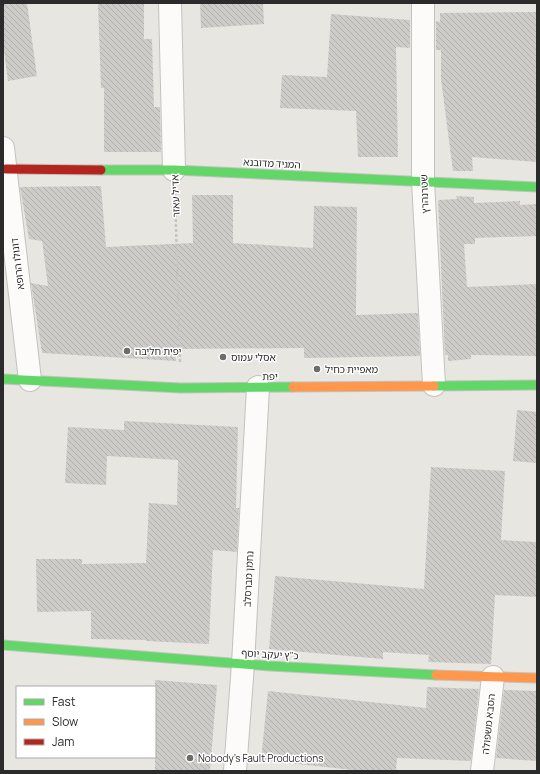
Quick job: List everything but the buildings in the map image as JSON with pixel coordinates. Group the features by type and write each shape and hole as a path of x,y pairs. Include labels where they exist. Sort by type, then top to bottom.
{"street":[{"name":"אדיל עאזר","path":"170,3 174,170"},
{"name":"שטרנהרץ","path":"423,3 423,181 434,384"},
{"name":"המגיד מדובנא","path":"5,159 174,170 537,187"},
{"name":"דונולו הרופא","path":"5,159 30,380"},
{"name":"יפת","path":"3,379 181,388 434,384 537,385"},
{"name":"נחמן מברסלב","path":"235,771 243,664 258,387"},
{"name":"כ\"ץ יעקב יוסף","path":"3,645 243,664 537,678"},
{"name":"הסבא משפולה","path":"482,771 493,677"}],"path":[{"name":"אדיל עאזר","path":"174,170 181,388"}],"traffic: fast":[{"path":"101,170 174,170 537,187"},
{"path":"3,379 181,388 293,387"},
{"path":"434,386 537,385"},
{"path":"3,645 270,666 436,675"}],"traffic: slow":[{"path":"293,387 434,386"},
{"path":"436,675 537,678"}],"traffic: jam":[{"path":"6,169 101,170"}],"place":[{"name":"יפית חליבה","path":"127,351"},
{"name":"אסלי עמוס","path":"223,357"},
{"name":"מאפיית כחיל","path":"317,369"},
{"name":"Nobody's Fault Productions","path":"190,758"}]}
